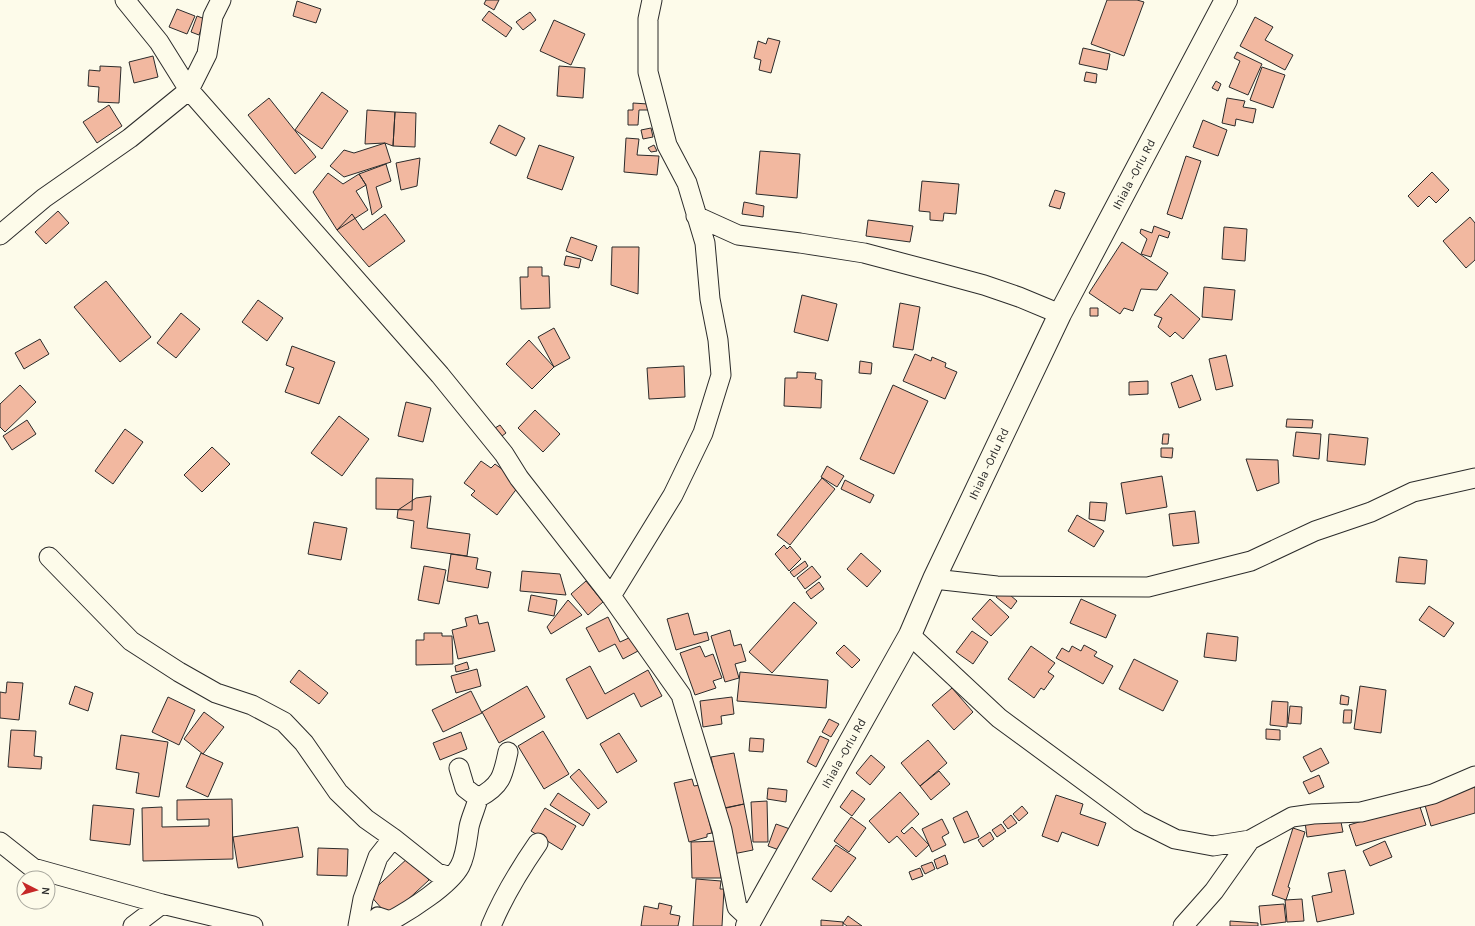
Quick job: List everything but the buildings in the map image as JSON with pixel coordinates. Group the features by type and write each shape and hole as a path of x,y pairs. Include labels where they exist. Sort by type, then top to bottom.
{"main road":[{"name":"Ihiala -Orlu Rd","path":"749,922 910,635 934,579 1060,314 1223,1"}],"street":[{"path":"125,0 159,42 189,90 440,375 504,454 519,478 610,596 681,695 722,830 737,907 749,922"},
{"path":"0,235 44,198 130,138 189,90 207,54 213,16 221,0"},
{"path":"610,596 673,495 703,433 721,375 718,340 710,299 705,243 687,183 667,145 648,72 648,19 652,0"},
{"path":"696,216 738,236 800,243 864,253 998,290 1060,314"},
{"path":"934,579 997,586 1148,587 1251,561 1315,531 1371,512 1413,492 1475,478"},
{"path":"49,557 131,641 179,672 216,693 252,705 284,722 304,743 338,792 366,819 393,838 437,873 451,877"},
{"path":"910,635 999,718 1139,821 1174,839 1213,846 1250,840 1292,817 1313,814 1360,812 1433,794 1475,776"},
{"path":"371,926 378,917 390,921 406,913 439,889 460,866 478,798 491,791 499,782 505,767 508,752"},
{"path":"459,768 464,788 478,798"},
{"path":"358,926 363,899 378,857 393,838"},
{"path":"1183,926 1214,891 1250,840"},
{"path":"0,842 33,868 162,904 254,926"},
{"path":"491,926 502,902 538,843"},
{"path":"133,926 162,904"}]}
